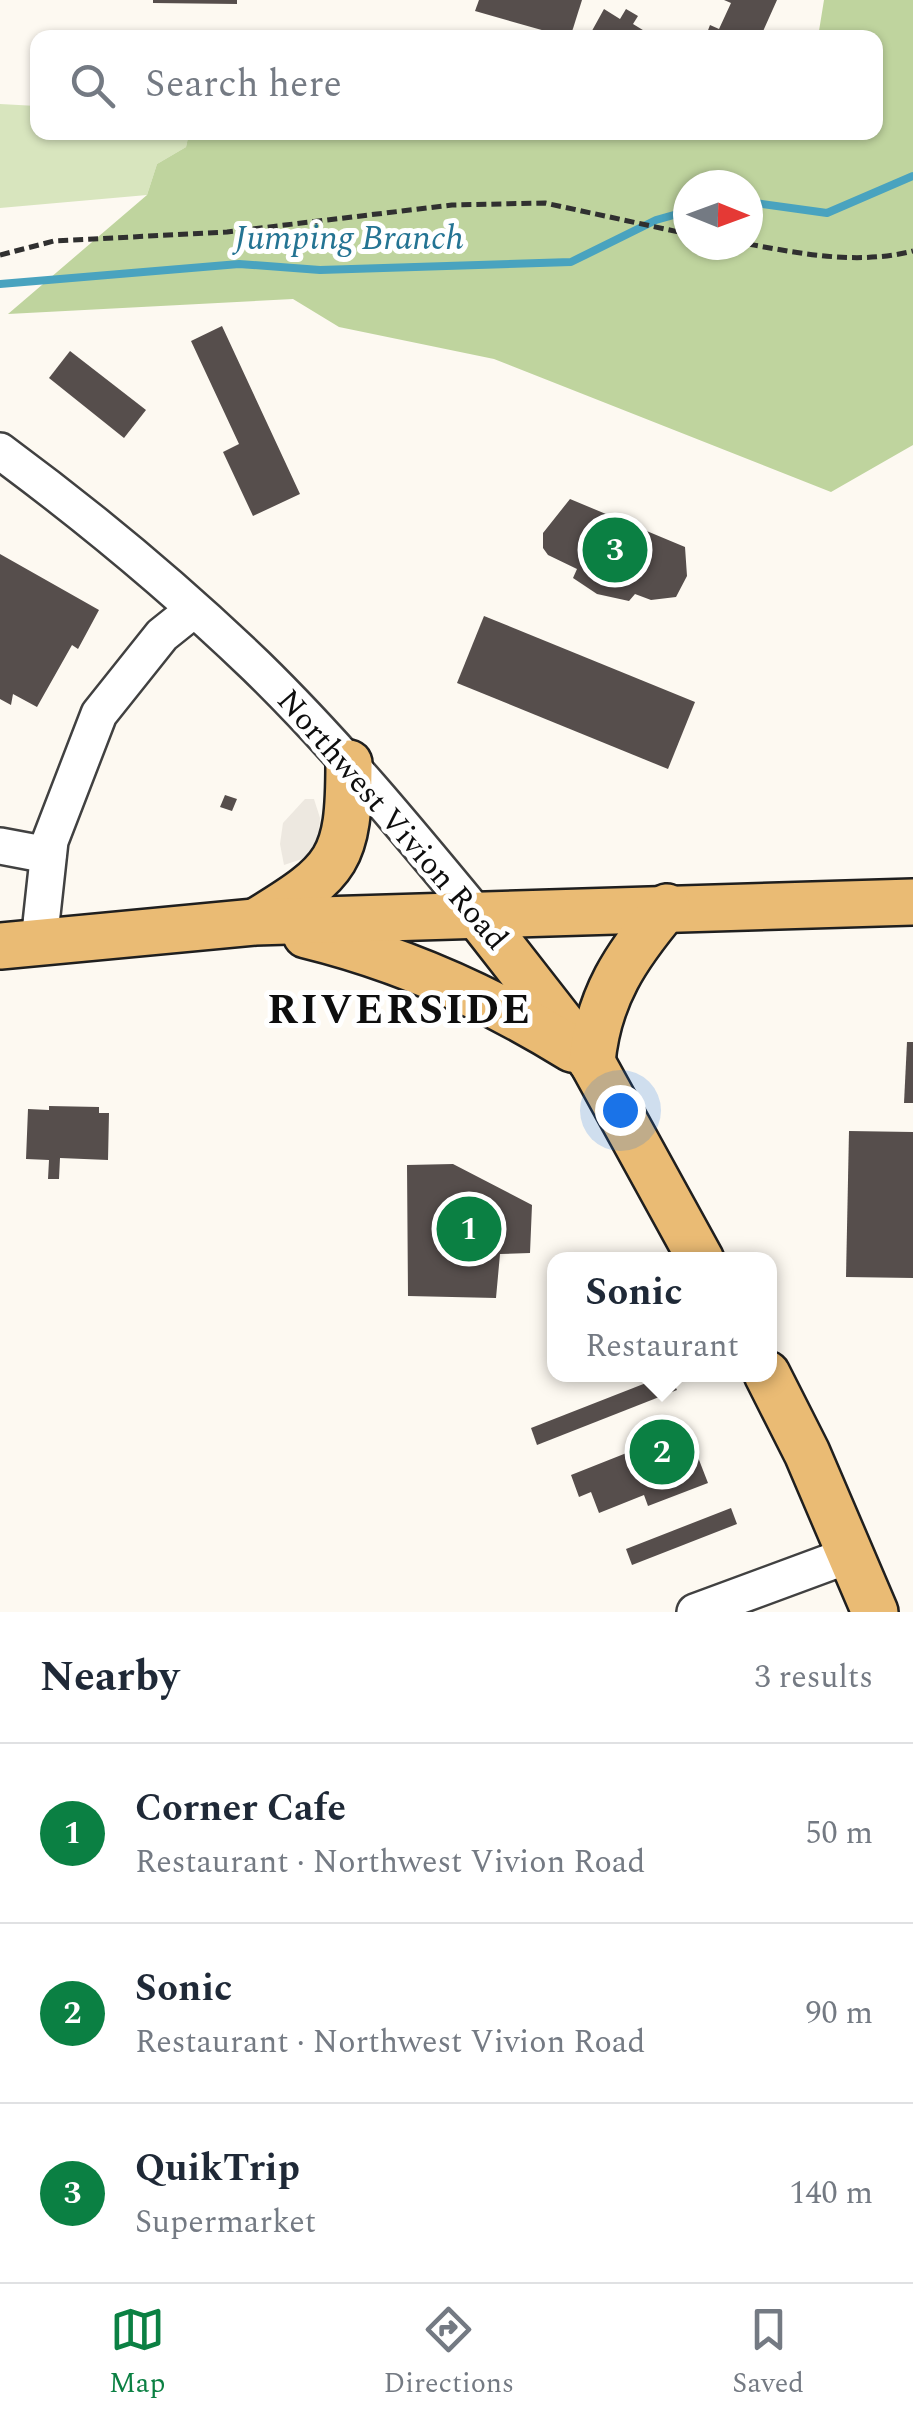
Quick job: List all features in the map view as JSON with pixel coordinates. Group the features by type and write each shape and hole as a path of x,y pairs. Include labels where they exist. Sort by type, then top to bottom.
{"main road":[{"path":"256,922 308,890 344,845 349,763"},
{"path":"19,944 256,922 913,902"},
{"path":"256,922 364,950 478,997 592,1062 596,1026 607,990 626,958 667,907"},
{"name":"Northwest Vivion Road","path":"478,916 592,1062 697,1252"},
{"path":"771,1382 875,1612"}],"street":[{"name":"Northwest Vivion Road","path":"0,451 254,664 349,763 478,916"},
{"path":"19,944 99,714 162,635 192,611"},
{"path":"0,846 48,855"},
{"path":"696,1612 852,1554"}],"path":[{"path":"0,255 54,241 228,232 452,205 545,203 673,231"},
{"path":"763,247 814,256 882,259 913,251"}],"green space":[{"path":"824,0 913,0 913,445 831,492 494,359 339,327 293,299 8,314 147,195 157,164 186,147 188,140 883,140 883,30 819,30"},
{"path":"0,104 30,106 30,140 188,140 186,147 157,164 147,195 0,208"}],"shaded area":[{"path":"305,799 314,799 320,818 319,836 305,858 284,865 280,844 283,823"}],"building":[{"path":"237,0 237,4 153,3"},
{"path":"479,0 582,0 573,30 542,30 475,11"},
{"path":"724,0 777,0 764,30 708,30 710,25 719,29 731,3"},
{"path":"604,9 620,19 626,9 638,16 633,24 643,30 592,30"},
{"path":"222,326 300,494 253,516 223,452 239,444 191,341"},
{"path":"70,351 146,410 124,438 49,378"},
{"path":"570,499 685,547 687,576 676,597 651,600 635,594 629,601 597,594 573,578 577,569 548,555 543,548 543,533"},
{"path":"0,554 99,610 78,649 72,645 37,707 13,694 11,705 0,699"},
{"path":"484,616 695,702 668,769 457,683"},
{"path":"225,795 237,799 232,811 220,807"},
{"path":"907,1042 913,1042 913,1103 904,1103"},
{"path":"49,1106 99,1107 99,1113 109,1113 108,1160 60,1158 59,1179 48,1179 49,1160 26,1159 28,1109 49,1110"},
{"path":"849,1131 913,1132 913,1278 846,1277"},
{"path":"453,1164 532,1205 530,1253 500,1254 496,1298 408,1296 407,1165"},
{"path":"649,1382 673,1382 677,1390 537,1445 531,1428"},
{"path":"687,1429 708,1483 648,1506 644,1495 599,1513 591,1492 579,1497 571,1475"},
{"path":"731,1508 737,1524 632,1565 626,1549"}],"waterway":[{"name":"Jumping Branch","path":"763,204 827,213 913,176"},
{"name":"Jumping Branch","path":"0,284 239,264 320,270 571,262 673,215"}],"place":[{"name":"QuikTrip","path":"615,550"},
{"name":"Corner Cafe","path":"469,1229"},
{"name":"Sonic","path":"662,1452"}],"district":[{"name":"RIVERSIDE","path":"400,1010"}]}
